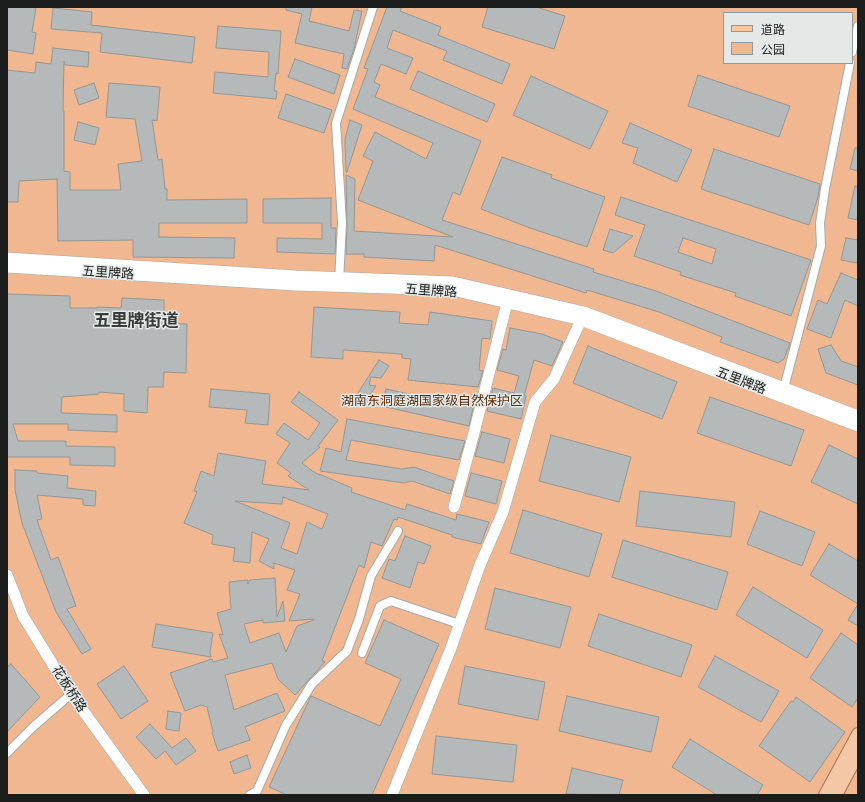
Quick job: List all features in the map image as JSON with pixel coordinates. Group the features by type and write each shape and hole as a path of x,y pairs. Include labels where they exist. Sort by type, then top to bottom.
{"main road":[{"name":"五里牌路","path":"7,258 288,275 338,282 452,290 581,320 858,426"},
{"name":"五里牌路","path":"7,267 295,285 338,282 453,282 584,312 858,416"},
{"path":"454,506 507,303"},
{"path":"392,795 459,624 480,565 503,512 535,402 554,379 581,320"},
{"name":"花板桥路","path":"7,575 23,616 71,694 144,795"},
{"path":"825,795 858,734"},
{"path":"836,795 858,754"}],"street":[{"path":"338,282 342,223 336,123 373,7"},
{"path":"853,48 858,26"},
{"path":"784,388 821,246 820,223 825,189 850,64"},
{"path":"250,795 257,791 286,725 312,684 347,651 359,618 371,576 398,531"},
{"path":"362,653 380,606 391,601 459,624"},
{"path":"7,753 33,727 71,694"}],"green space":[{"name":"湖南东洞庭湖国家级自然保护区","path":"7,7 858,7 858,795 7,795"}],"building":[{"path":"7,7 36,7 32,32 36,33 33,54 7,50"},
{"path":"286,7 312,7 309,21 349,31 354,10 362,11 354,49 347,69 342,68 344,54 295,43 302,14 286,10"},
{"path":"387,7 402,7 400,11 441,27 438,35 510,64 502,84 443,60 447,51 393,30 387,48 413,58 406,74 381,64 374,82 380,85 375,97 481,141 460,195 453,192 442,220 594,269 593,272 656,291 790,343 784,359 778,363 720,342 722,337 659,312 587,290 586,293 435,245 434,261 364,257 364,254 346,254 346,175 355,179 354,231 453,237 358,200 373,161 363,156 375,132 426,159 433,143 353,109 368,69 364,68"},
{"path":"488,7 536,7 565,16 554,49 482,27"},
{"path":"53,8 92,12 91,25 195,37 192,63 100,52 102,33 51,29"},
{"path":"218,26 281,31 278,74 276,73 274,91 277,91 276,99 213,93 215,72 268,77 269,52 216,48"},
{"path":"53,48 89,52 88,67 65,65 64,61 64,171 70,172 70,190 121,190 118,164 142,161 135,119 106,117 109,83 160,87 157,121 152,120 158,160 162,159 165,189 167,189 167,200 247,199 247,223 159,223 159,237 235,238 234,258 133,257 133,240 58,241 57,179 19,181 18,202 7,202 7,70 35,73 36,62 51,64"},
{"path":"295,59 340,75 334,94 288,77"},
{"path":"418,71 495,104 487,122 410,89"},
{"path":"698,75 790,106 779,137 688,106"},
{"path":"531,76 608,111 590,149 513,115"},
{"path":"94,83 99,98 79,105 74,90"},
{"path":"286,94 332,110 324,133 278,118"},
{"path":"350,120 362,125 346,172 345,139"},
{"path":"78,122 99,128 95,145 74,140"},
{"path":"630,123 692,150 677,182 633,163 638,148 622,143"},
{"path":"855,148 858,148 858,171 850,169"},
{"path":"714,149 820,184 818,197 809,225 701,189"},
{"path":"502,157 552,175 551,178 605,197 587,247 530,228 481,209"},
{"path":"855,186 858,187 858,220 848,218"},
{"path":"621,197 811,260 791,316 735,296 736,293 680,275 681,272 634,256 645,225 615,215","holes":["683,238 716,249 712,264 678,252"]},
{"path":"331,198 331,228 336,228 335,254 277,252 277,238 322,239 322,223 263,223 263,199"},
{"path":"610,229 633,236 613,253 603,250"},
{"path":"846,238 858,240 858,263 841,260"},
{"path":"841,273 858,280 858,306 845,300 831,338 807,329 818,300 827,304"},
{"path":"7,294 70,296 70,308 121,308 122,298 164,300 164,323 187,324 186,373 164,372 163,387 148,387 147,413 124,411 124,394 99,392 99,394 62,397 61,413 117,415 117,432 68,430 68,424 13,424 18,441 66,441 66,446 115,447 115,466 70,465 70,457 7,457"},
{"path":"314,307 400,312 399,323 428,325 430,312 492,321 490,339 482,338 479,370 483,371 478,387 408,380 411,359 402,358 402,354 343,350 343,359 311,357"},
{"path":"510,328 542,334 563,342 552,366 534,360 524,396 526,396 521,419 487,411 493,388 514,393 519,376 497,370 503,349 506,350"},
{"path":"831,345 841,361 858,367 858,385 826,373 818,349"},
{"path":"588,346 677,382 662,419 573,383"},
{"path":"379,360 389,366 381,378 371,377 369,385 376,386 365,402 356,396"},
{"path":"211,389 270,394 268,425 245,423 247,410 209,407"},
{"path":"386,389 473,408 469,426 382,406"},
{"path":"299,392 338,420 318,446 320,447 302,463 319,475 352,488 351,492 405,510 407,504 456,520 457,514 489,522 481,544 452,537 452,535 398,517 397,520 394,519 382,546 371,542 364,568 359,565 322,661 325,662 295,695 278,679 272,663 225,675 234,710 277,693 285,711 245,727 250,740 218,751 212,733 207,707 201,705 185,711 170,673 212,659 213,662 228,658 219,634 223,635 217,613 231,609 229,582 248,580 248,584 250,580 275,578 277,617 283,601 285,621 263,623 263,620 244,624 250,643 279,633 286,652 297,626 314,619 289,621 300,594 287,590 295,570 274,563 274,569 259,561 269,539 252,532 250,563 233,561 235,548 212,544 213,535 184,523 197,492 194,491 201,471 214,476 218,453 266,461 262,484 309,490 288,476 291,473 277,463 290,443 276,434 284,423 308,440 320,423 291,402","holes":["283,497 328,514 322,529 307,522 297,554 281,548 290,523 235,501 282,504"]},
{"path":"710,397 804,430 791,466 697,433"},
{"path":"347,419 465,441 459,460 351,440 346,460 402,469 414,467 454,481 450,494 412,481 404,483 320,471 326,448 341,452"},
{"path":"482,432 510,439 504,463 475,456"},
{"path":"551,435 631,457 619,502 539,481"},
{"path":"829,445 858,459 858,504 811,482"},
{"path":"15,470 37,471 37,473 68,476 67,488 96,491 95,506 83,505 83,499 37,495 42,519 37,520 51,560 58,557 76,606 67,609 91,649 82,654 56,612 22,523 15,490"},
{"path":"471,473 502,481 496,504 465,496"},
{"path":"640,491 735,502 731,537 636,526"},
{"path":"523,510 602,534 589,577 510,553"},
{"path":"760,511 815,532 802,566 747,544"},
{"path":"405,536 431,546 424,564 418,562 410,588 382,578 389,559 395,561"},
{"path":"623,540 728,572 717,610 612,577"},
{"path":"829,544 858,561 858,604 810,575"},
{"path":"753,587 823,630 807,658 736,615"},
{"path":"495,588 571,607 560,648 485,629"},
{"path":"858,604 858,626 848,620"},
{"path":"599,614 692,645 681,677 588,646"},
{"path":"384,620 439,644 372,795 287,795 269,787 311,696 380,726 401,679 365,663"},
{"path":"156,624 213,633 210,652 211,657 152,647"},
{"path":"841,633 858,645 858,698 852,707 810,678"},
{"path":"715,656 779,691 761,722 698,687"},
{"path":"11,664 40,697 7,732 7,667"},
{"path":"124,666 148,701 121,719 97,684"},
{"path":"465,666 545,682 538,720 458,704"},
{"path":"567,696 659,717 651,752 559,731"},
{"path":"796,697 845,732 810,782 759,746 791,701 793,702"},
{"path":"168,711 181,713 179,731 166,729"},
{"path":"150,724 172,748 186,738 196,751 176,765 165,751 156,759 136,737"},
{"path":"436,736 517,745 513,782 432,774"},
{"path":"690,739 763,785 757,795 717,795 672,767"},
{"path":"247,755 251,768 234,774 230,762"},
{"path":"572,768 623,780 619,795 566,794"}],"district":[{"name":"五里牌街道","path":"136,321"}]}
